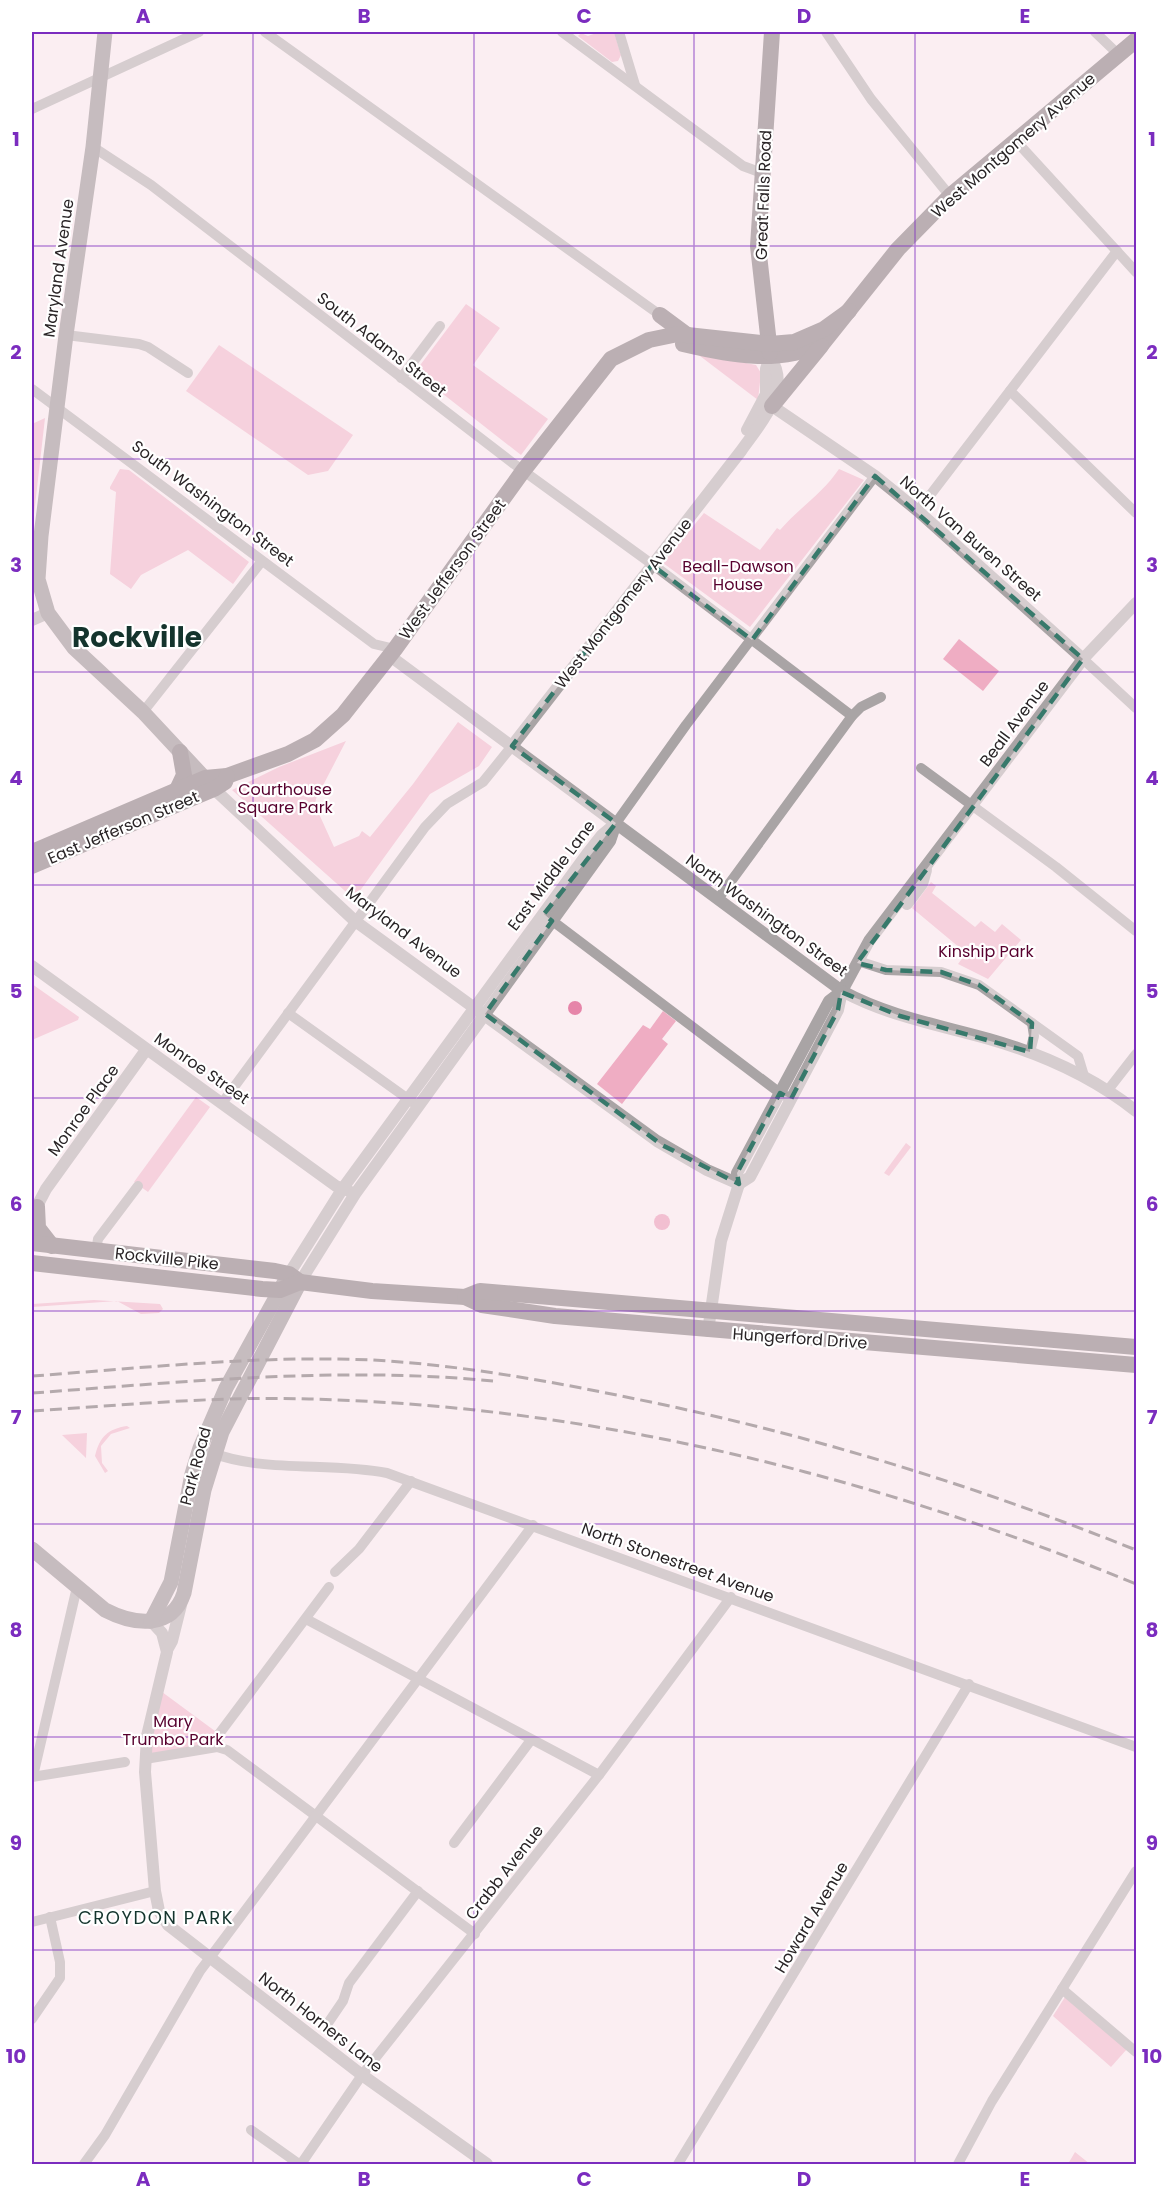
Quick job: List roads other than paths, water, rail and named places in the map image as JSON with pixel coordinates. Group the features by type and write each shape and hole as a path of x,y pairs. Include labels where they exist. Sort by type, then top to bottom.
{"main road":[{"name":"Maryland Avenue","path":"105,32 93,147 66,335 38,579 48,612 74,648 143,712 209,783"},
{"name":"Great Falls Road","path":"770,351 758,246 772,32"},
{"name":"West Montgomery Avenue","path":"849,311 898,249 950,196 1137,40"},
{"path":"772,406 849,311"},
{"name":"West Jefferson Street","path":"654,339 746,357 811,336 849,311"},
{"path":"660,315 687,335"},
{"path":"654,339 661,328 660,315"},
{"name":"West Jefferson Street","path":"209,783 288,754 315,740 343,715 390,656 523,471 606,364 629,348 654,339 687,335 770,351 806,351 823,344"},
{"path":"32,600 38,579"},
{"path":"177,790 184,775 180,752"},
{"name":"East Jefferson Street","path":"32,852 177,790 209,783"},
{"name":"East Jefferson Street","path":"32,866 209,783"},
{"path":"33,1208 38,1228 52,1246"},
{"name":"Rockville Pike","path":"32,1243 295,1278"},
{"name":"Rockville Pike","path":"32,1263 280,1290"},
{"name":"Hungerford Drive","path":"280,1290 295,1278 372,1291 465,1297 482,1305 555,1317 1137,1365"},
{"name":"Park Road","path":"151,1621 171,1582 192,1474 234,1406 295,1278"},
{"name":"Park Road","path":"182,1601 207,1451 226,1388 280,1290"},
{"name":"Hungerford Drive","path":"465,1297 480,1291 1137,1347"},
{"path":"32,1549 105,1610 119,1617 140,1622 164,1620 178,1608 182,1601"}],"street":[{"path":"32,109 199,32"},
{"path":"265,32 660,315"},
{"path":"562,32 744,166 762,174"},
{"path":"619,32 635,86"},
{"path":"826,32 871,99 950,196"},
{"path":"1095,32 1119,55"},
{"path":"1015,140 1137,272"},
{"name":"South Adams Street","path":"93,147 117,160 160,192 523,471 852,716"},
{"path":"918,511 1117,251"},
{"path":"401,378 440,326"},
{"path":"66,335 148,347 188,373"},
{"name":"West Montgomery Avenue","path":"512,746 772,406 776,395 776,366 770,351"},
{"name":"West Montgomery Avenue","path":"733,458 766,394 766,369 770,351"},
{"name":"South Washington Street","path":"32,389 512,746"},
{"path":"1010,391 1137,513"},
{"name":"North Van Buren Street","path":"772,406 875,476 918,511 1137,708"},
{"path":"616,823 687,723 875,476"},
{"path":"143,712 262,561"},
{"name":"Beall Avenue","path":"708,1331 721,1241 739,1184 750,1177 829,1001 842,991 859,959 870,954 922,884 926,869 1083,659 1137,603"},
{"path":"32,620 48,612"},
{"path":"718,899 852,716 861,707 881,697"},
{"path":"223,1102 437,813 483,782 512,746"},
{"name":"North Washington Street","path":"512,746 842,991 900,1016 1030,1052 1084,1076 1137,1110"},
{"path":"921,768 974,805 1137,931"},
{"name":"Maryland Avenue","path":"209,783 355,921 663,1145 739,1184"},
{"name":"East Middle Lane","path":"295,1278 419,1106 480,1011 548,917 610,841 616,823"},
{"path":"548,917 785,1096"},
{"name":"North Washington Street","path":"859,959 886,970 941,972 979,985 1078,1056 1084,1076"},
{"name":"Monroe Street","path":"32,966 146,1050 168,1062 343,1188 355,1194"},
{"name":"East Middle Lane","path":"295,1278 343,1188 407,1100 480,1011"},
{"path":"288,1013 407,1100 419,1106"},
{"path":"1030,1052 1034,1036 1032,1023"},
{"name":"Monroe Place","path":"33,1208 146,1050"},
{"path":"1108,1090 1137,1054"},
{"path":"96,1251 98,1239 138,1186"},
{"name":"North Stonestreet Avenue","path":"207,1451 254,1463 365,1468 411,1481 1137,1747"},
{"path":"335,1572 359,1549 411,1481"},
{"path":"84,2164 210,1958 533,1525"},
{"path":"77,1587 32,1777 125,1762"},
{"path":"217,1747 219,1734 329,1587"},
{"name":"Crabb Avenue","path":"300,2164 362,2075 599,1776 731,1597"},
{"path":"32,1922 155,1892 145,1759 147,1736 182,1601"},
{"path":"306,1619 599,1776"},
{"path":"151,1621 166,1640 167,1652"},
{"name":"Howard Avenue","path":"678,2164 969,1684"},
{"path":"454,1843 531,1740"},
{"path":"145,1759 217,1747 227,1750 475,1934"},
{"path":"958,2164 992,2101 1137,1871"},
{"path":"328,2023 343,2001 349,1983 418,1891"},
{"name":"North Horners Lane","path":"155,1892 159,1911 168,1924 362,2075 487,2164"},
{"path":"32,2019 60,1978 60,1962 50,1917"},
{"path":"1062,1989 1137,2052"},
{"path":"251,2130 300,2164"}],"railway":[{"path":"32,1376 202,1363 330,1359 405,1362 538,1380 700,1413 827,1445 1014,1504 1136,1550"},
{"path":"32,1393 204,1380 320,1375 378,1375 493,1381"},
{"path":"32,1411 205,1400 309,1399 416,1405 522,1416 627,1432 731,1454 834,1480 1037,1545 1136,1584"}],"district":[{"name":"Rockville","path":"137,637"},
{"name":"CROYDON PARK","path":"156,1918"}],"park label":[{"name":"Beall-Dawson House","path":"738,575"},
{"name":"Courthouse Square Park","path":"285,798"},
{"name":"Kinship Park","path":"986,951"},
{"name":"Mary Trumbo Park","path":"173,1730"}]}
